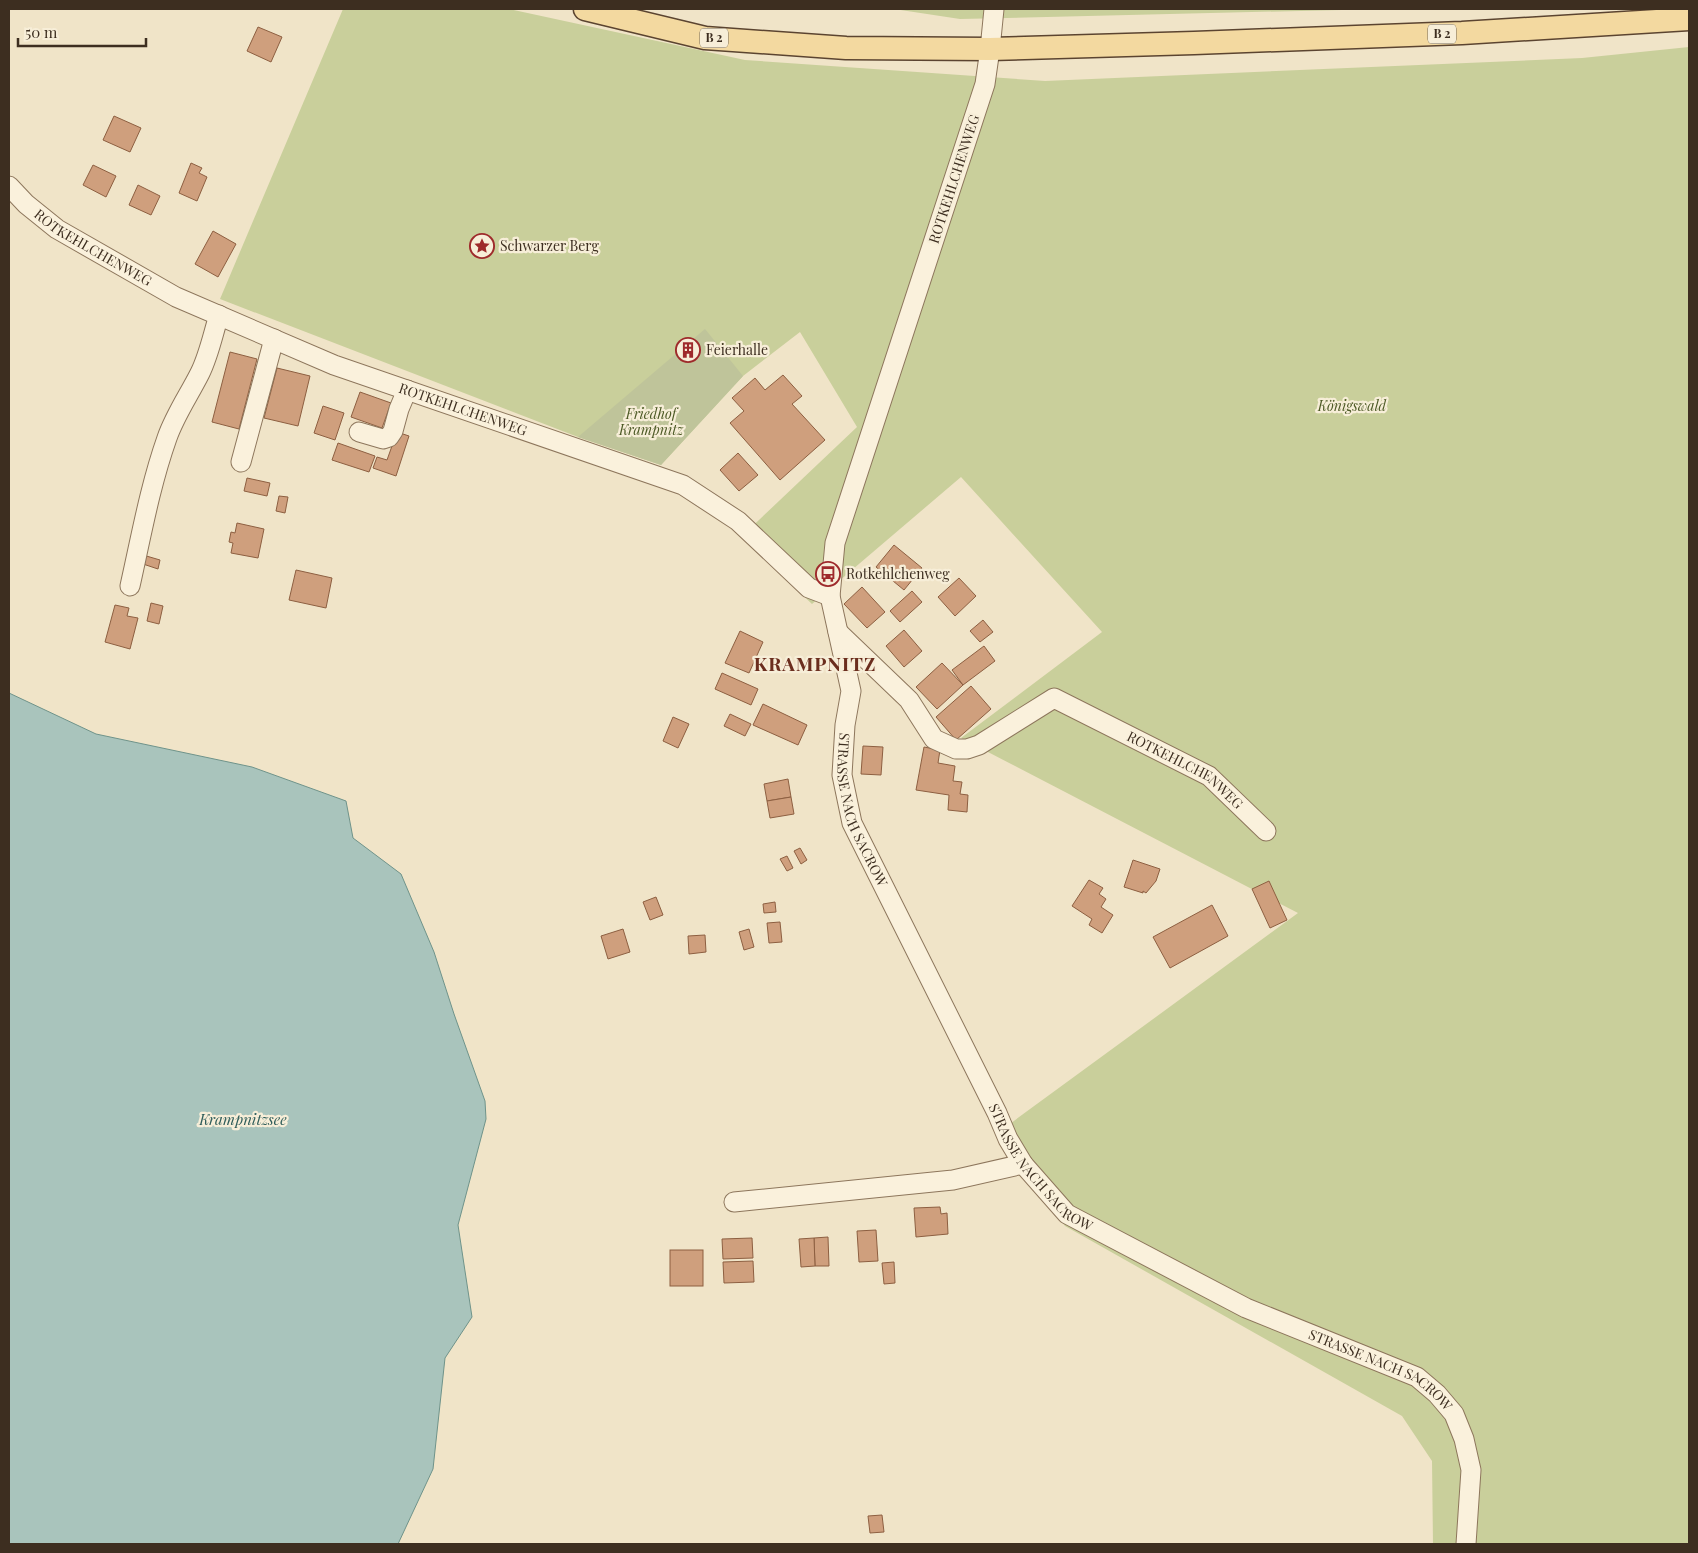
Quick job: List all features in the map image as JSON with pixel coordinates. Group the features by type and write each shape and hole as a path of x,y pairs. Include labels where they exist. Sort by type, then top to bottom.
{"main road":[{"name":"B 2","path":"584,9 705,38 846,48 990,50 1462,33 1689,19"}],"street":[{"name":"ROTKEHLCHENWEG","path":"9,186 26,204 57,229 176,297 334,365 683,485 738,522 809,588 830,596 836,543 984,84 994,9"},
{"path":"130,586 152,489 167,438 176,414 190,394 201,370 219,315"},
{"path":"241,462 274,339"},
{"path":"359,432 383,439 389,438 407,390"},
{"name":"STRASSE NACH SACROW","path":"830,596 851,691 842,775 852,823 1008,1138 1023,1164 1067,1214 1246,1308 1417,1377 1437,1394 1454,1414 1464,1439 1471,1470 1466,1544"},
{"name":"ROTKEHLCHENWEG","path":"837,631 909,700 934,739 956,748 968,748 979,745 1054,698 1210,776 1266,831"},
{"path":"734,1202 953,1180 1023,1164"}],"green space":[{"name":"Königswald","path":"343,9 509,9 745,60 1045,81 1582,58 1689,47 1689,1544 1433,1544 1432,1461 1402,1416 1065,1226 996,1134 1298,913 961,738 1102,632 961,477 812,604 741,537 857,427 800,332 743,376 661,465 578,437 220,299"},
{"path":"894,9 1383,9 960,19"},
{"name":"Friedhof Krampnitz","path":"705,329 743,376 661,465 578,437"}],"water":[{"name":"Krampnitzsee","path":"9,693 96,734 252,767 346,801 353,838 401,874 434,952 485,1101 486,1119 458,1225 472,1317 445,1358 433,1469 398,1544 9,1544"}],"building":[{"path":"258,27 282,37 271,62 247,51"},
{"path":"114,116 141,128 130,152 103,140"},
{"path":"191,163 202,168 199,173 207,177 197,201 179,193"},
{"path":"93,165 116,176 106,197 83,185"},
{"path":"138,185 160,196 151,215 129,205"},
{"path":"213,231 236,244 218,277 195,264"},
{"name":"Feierhalle","path":"689,343 696,351 688,358 681,350"},
{"path":"230,352 257,359 239,429 212,422"},
{"path":"277,368 310,376 298,426 264,418"},
{"path":"783,375 802,396 792,404 825,440 780,480 730,423 744,411 732,398 755,378 765,390"},
{"path":"360,392 391,403 382,428 351,417"},
{"path":"323,406 344,413 335,440 314,433"},
{"path":"397,432 409,436 396,476 373,468 377,457 387,460"},
{"path":"338,443 375,456 369,472 332,460"},
{"path":"738,453 758,475 739,491 720,470"},
{"path":"247,478 270,483 267,496 244,491"},
{"path":"279,496 288,497 285,513 276,511"},
{"path":"237,523 264,529 258,558 231,553 233,543 229,542 231,532 235,533"},
{"path":"894,545 922,568 904,590 876,567"},
{"path":"143,555 160,560 158,569 140,563"},
{"path":"296,570 332,578 326,608 289,600"},
{"path":"959,578 976,596 955,616 938,597"},
{"path":"862,587 885,612 867,628 844,604"},
{"path":"912,591 922,602 900,622 890,611"},
{"path":"151,603 163,606 159,624 147,621"},
{"path":"115,605 129,608 127,616 138,618 130,649 105,642"},
{"path":"983,620 993,632 980,642 970,631"},
{"path":"904,630 922,651 904,667 886,646"},
{"path":"740,631 763,642 749,673 725,663"},
{"path":"984,646 995,661 963,685 952,670"},
{"path":"942,663 963,685 937,709 916,687"},
{"path":"722,673 758,689 751,705 715,689"},
{"path":"971,686 991,709 956,740 936,717"},
{"path":"763,704 807,725 798,745 753,725"},
{"path":"730,714 751,724 745,736 724,726"},
{"path":"673,717 689,724 678,748 663,741"},
{"path":"863,746 883,747 881,775 861,774"},
{"path":"924,747 940,750 938,763 955,766 953,781 962,782 960,794 968,795 967,812 948,810 949,795 916,790"},
{"path":"788,779 791,797 767,801 764,784"},
{"path":"791,797 794,814 770,818 767,801"},
{"path":"800,848 807,860 801,864 794,851"},
{"path":"787,856 793,868 787,871 780,859"},
{"path":"1133,860 1160,869 1156,881 1146,893 1124,887"},
{"path":"1089,880 1103,888 1099,894 1106,899 1101,907 1113,915 1102,933 1089,925 1092,919 1072,906"},
{"path":"1269,881 1287,920 1270,928 1252,889"},
{"path":"656,897 663,915 650,920 643,902"},
{"path":"775,902 776,912 764,913 763,904"},
{"path":"1212,905 1228,936 1170,968 1153,937"},
{"path":"780,922 782,942 769,943 767,923"},
{"path":"623,929 630,952 608,959 601,936"},
{"path":"749,929 754,947 744,950 739,932"},
{"path":"705,935 706,952 689,954 688,936"},
{"path":"940,1207 941,1214 947,1213 948,1234 916,1237 914,1208"},
{"path":"876,1230 878,1261 859,1262 857,1231"},
{"path":"828,1237 829,1266 815,1266 814,1238"},
{"path":"752,1238 753,1258 723,1259 722,1239"},
{"path":"814,1238 815,1266 801,1267 799,1239"},
{"path":"670,1250 703,1250 703,1286 670,1286"},
{"path":"753,1261 754,1282 724,1283 723,1262"},
{"path":"894,1262 895,1283 884,1284 882,1263"},
{"path":"882,1515 884,1532 870,1533 868,1516"}],"place":[{"name":"Schwarzer Berg","path":"482,246"},
{"name":"Feierhalle","path":"688,350"},
{"name":"Rotkehlchenweg","path":"828,574"}],"district":[{"name":"KRAMPNITZ","path":"815,664"}]}
